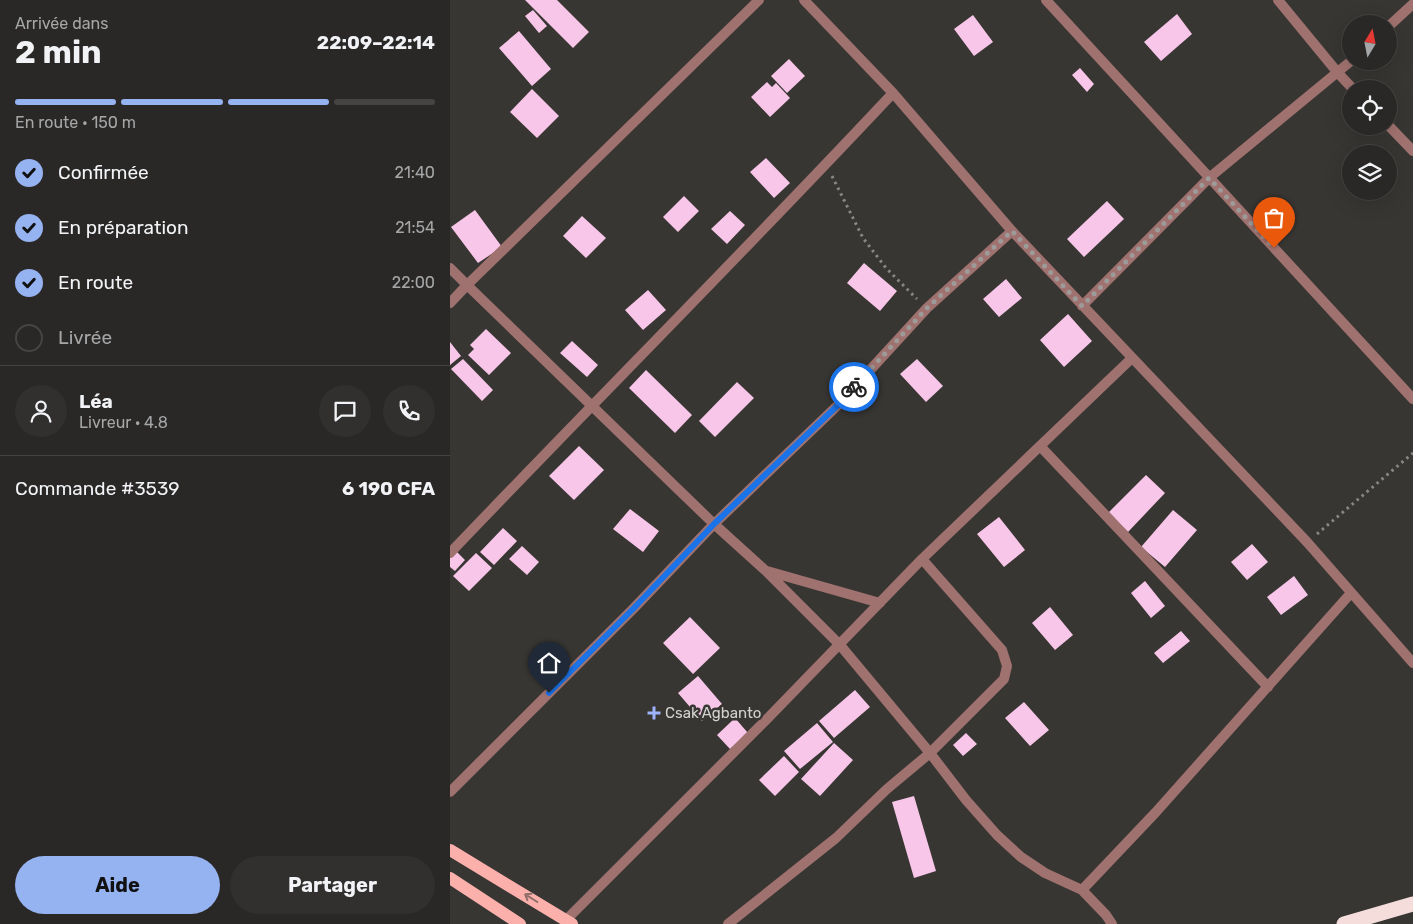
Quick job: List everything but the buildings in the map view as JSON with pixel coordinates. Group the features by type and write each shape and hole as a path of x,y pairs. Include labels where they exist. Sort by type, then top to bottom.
{"highway":[{"path":"1344,924 1413,904"}],"main road":[{"path":"450,850 569,922"},
{"path":"450,878 520,924"}],"street":[{"path":"450,304 467,285 759,0"},
{"path":"804,0 893,93 1012,231 1307,542 1413,663"},
{"path":"1046,0 1413,399"},
{"path":"1278,0 1345,80"},
{"path":"1398,18 1413,4"},
{"path":"1082,306 1209,178 1342,69"},
{"path":"450,553 893,93"},
{"path":"1397,134 1413,151"},
{"path":"450,792 634,608 714,524 838,405 927,308 1012,231"},
{"path":"450,268 714,524 766,571 840,645 930,753 966,800 997,835 1021,857 1045,874 1082,890 1112,924"},
{"path":"569,922 922,559 1132,358"},
{"path":"1040,446 1268,686"},
{"path":"728,924 836,838 887,788 930,753 1004,679 1007,666 1002,650 922,559"},
{"path":"766,571 880,603"},
{"path":"1082,890 1156,812 1351,593"}],"path":[{"path":"826,164 863,238 886,268 927,308"},
{"path":"1307,542 1413,453"}],"way so far":[{"path":"854,387 927,308 1012,231 1082,306 1209,178 1274,248"}],"place":[{"name":"Csak Agbanto","path":"654,713"}],"route":[{"path":"549,693 714,524 838,405 854,387"}]}
